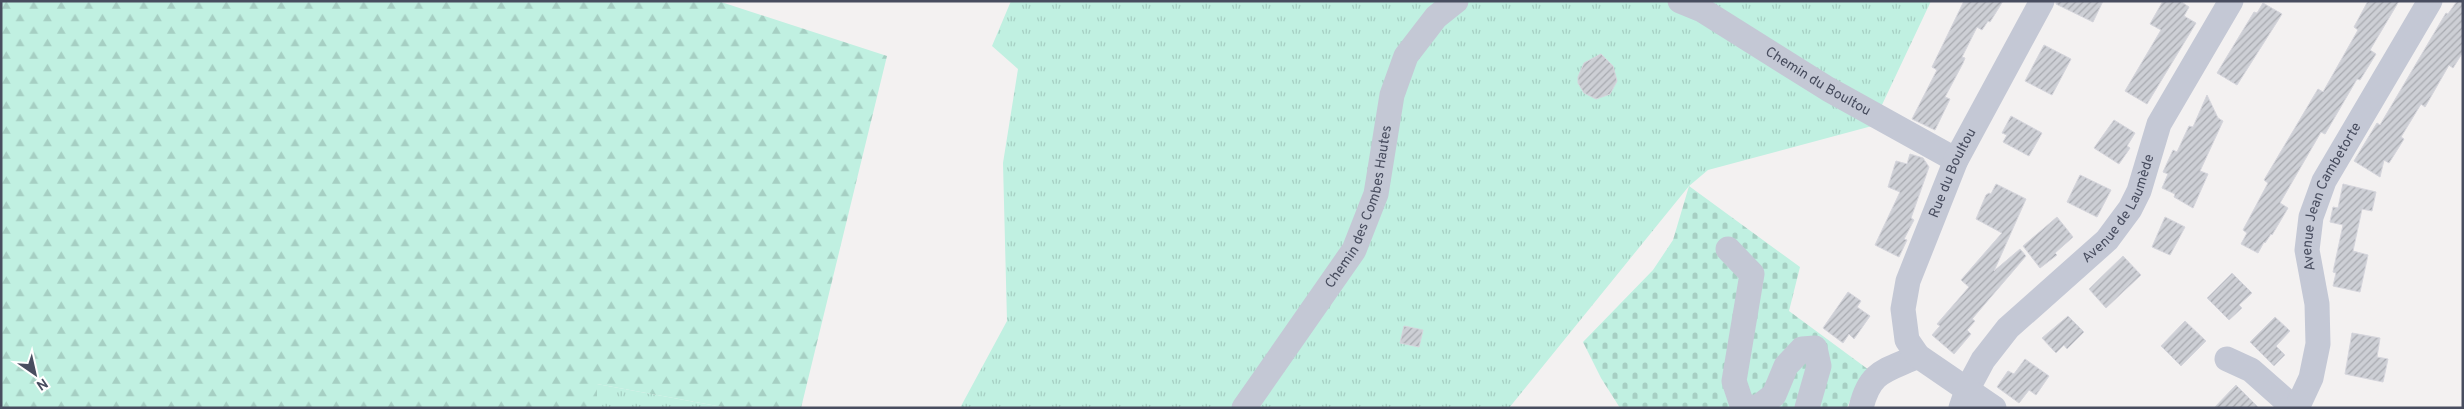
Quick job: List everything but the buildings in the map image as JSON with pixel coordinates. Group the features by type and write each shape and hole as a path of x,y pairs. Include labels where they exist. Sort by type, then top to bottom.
{"street":[{"name":"Chemin des Combes Hautes","path":"1244,408 1354,250 1376,194 1392,95 1406,56 1436,18 1456,1"},
{"name":"Chemin du Boultou","path":"1680,1 1702,10 1828,89 1956,160"},
{"name":"Rue du Boultou","path":"1918,356 1908,340 1903,309 1908,281 1956,160 2042,1"},
{"name":"Avenue de Laumède","path":"1965,398 1983,360 2008,328 2107,240 2130,209 2138,191 2159,124 2231,1"},
{"name":"Avenue Jean Cambetorte","path":"2227,359 2252,370 2296,408 2312,378 2318,344 2317,304 2307,250 2311,217 2324,182 2430,1"},
{"path":"1728,249 1752,274 1734,380 1742,404 1755,408 1774,395 1786,366 1802,349 1815,348 1820,366 1807,408"},
{"path":"1861,408 1864,395 1876,375 1918,356 1965,398 1994,408"}],"green space":[{"path":"1,1 718,1 887,56 801,408 728,408 597,384 597,408 1,408"},
{"path":"1011,1 1931,1 1872,126 1708,170 1689,186 1509,408 960,408 1007,321 1003,163 1018,69 992,46"},
{"path":"1689,186 1800,267 1789,311 1869,370 1857,384 1847,408 1620,408 1601,378 1583,342 1653,270 1673,240"},
{"path":"597,384 728,408 597,408"}]}
